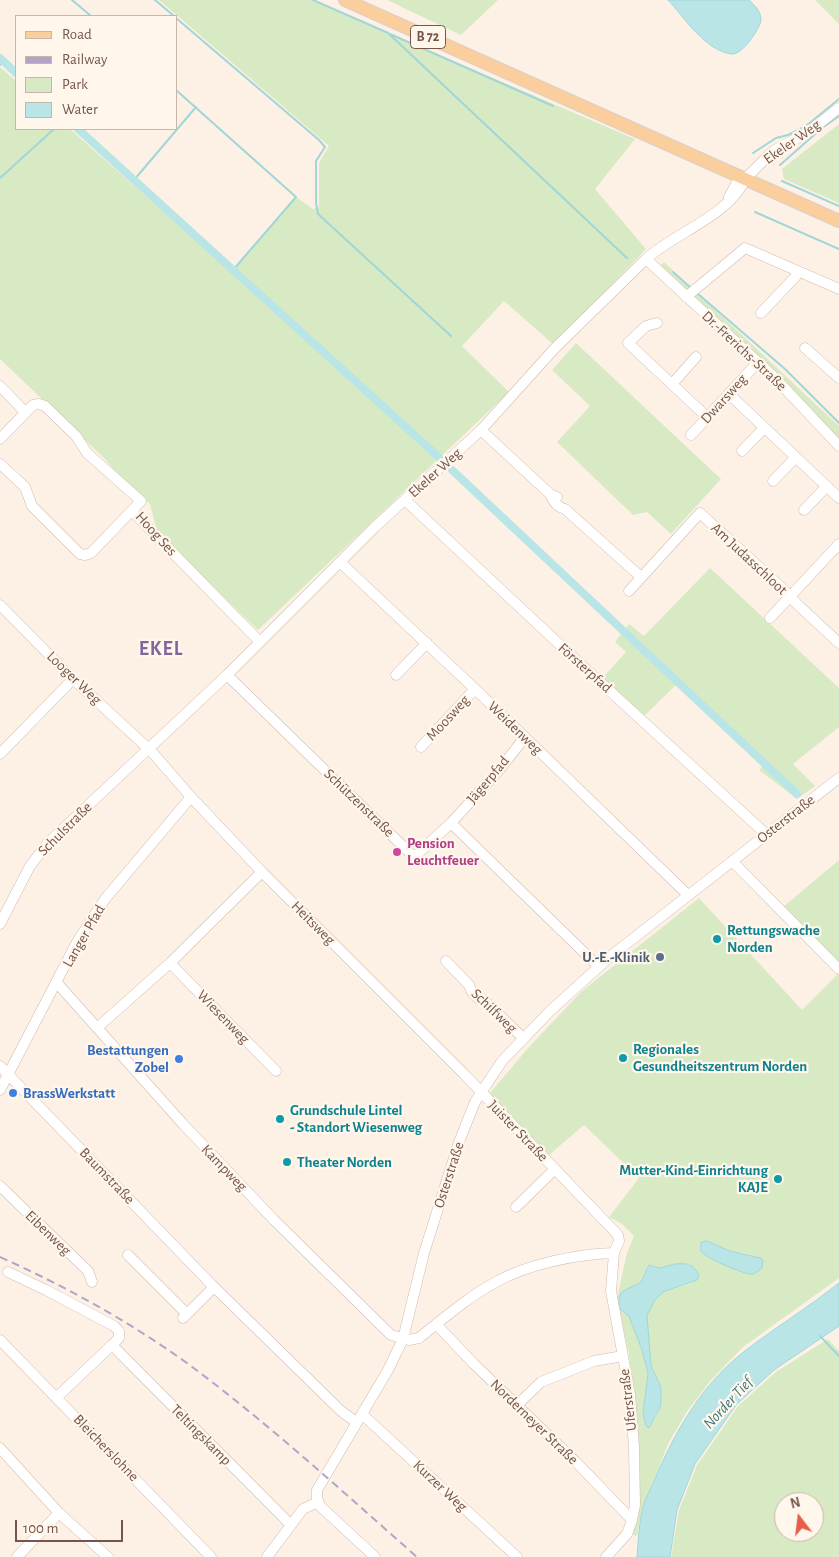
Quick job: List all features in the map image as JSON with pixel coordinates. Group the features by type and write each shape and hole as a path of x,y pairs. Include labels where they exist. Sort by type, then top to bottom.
{"main road":[{"name":"B 72","path":"345,0 839,221"}],"street":[{"name":"Ekeler Weg","path":"149,749 228,675 405,500 481,430 555,348 646,259 658,248 711,216 740,190 746,178 773,151 807,133 839,108"},
{"path":"686,297 745,248 839,289"},
{"name":"Dr.-Frerichs-Straße","path":"646,259 810,414 839,446"},
{"path":"761,314 796,276 798,271"},
{"path":"656,323 646,326 628,343 708,418"},
{"path":"805,348 839,378"},
{"path":"672,383 696,357"},
{"name":"Dwarsweg","path":"691,435 757,363"},
{"path":"0,386 25,412 0,439"},
{"path":"729,394 839,498"},
{"name":"Hoog Ses","path":"25,412 33,405 45,406 76,436 87,453 141,501 132,511 260,642"},
{"path":"742,451 764,428"},
{"path":"481,430 550,494 556,496 564,504 565,509 641,577"},
{"path":"773,481 796,457"},
{"path":"0,464 25,487 32,506 80,554 86,555 91,553 132,511"},
{"path":"804,510 826,486"},
{"name":"Försterpfad","path":"405,500 574,659 766,834"},
{"name":"Am Judasschloot","path":"629,591 700,513 839,643"},
{"path":"770,618 839,544"},
{"name":"Weidenweg","path":"341,562 688,895"},
{"name":"Looger Weg","path":"0,605 73,679 149,749"},
{"path":"396,675 426,643"},
{"name":"Schützenstraße","path":"228,675 414,857 451,823"},
{"path":"0,754 73,679"},
{"name":"Moosweg","path":"421,748 475,689"},
{"name":"Jägerpfad","path":"451,823 500,769 524,737"},
{"name":"Heitsweg","path":"149,749 191,797 262,872 481,1092"},
{"name":"Schulstraße","path":"0,924 30,866 46,844 149,749"},
{"name":"Osterstraße","path":"318,1502 316,1494 318,1485 388,1370 403,1339 432,1226 459,1142 481,1092 502,1061 522,1038 598,966 839,778"},
{"name":"Langer Pfad","path":"0,1090 78,942 105,899 191,797"},
{"path":"451,823 598,966"},
{"path":"732,861 839,969"},
{"path":"97,1028 170,963 262,872"},
{"name":"Schilfweg","path":"446,961 469,985 478,999 485,1000 522,1038"},
{"name":"Wiesenweg","path":"170,963 276,1071"},
{"name":"Kampweg","path":"57,983 183,1124 274,1220 391,1335 403,1339"},
{"name":"Baumstraße","path":"0,1066 214,1287 341,1411 359,1418"},
{"name":"Juister Straße","path":"481,1092 618,1235"},
{"name":"Juister Straße","path":"516,1207 556,1170"},
{"name":"Eibenweg","path":"0,1186 88,1271 92,1282"},
{"name":"Uferstraße","path":"606,1557 627,1534 635,1505 634,1447 630,1395 611,1291 614,1253 619,1241 618,1235"},
{"path":"403,1339 419,1338 467,1300 497,1281 527,1269 561,1260 614,1253"},
{"path":"128,1255 185,1316 214,1287"},
{"path":"8,1272 114,1326 119,1332 119,1338 57,1397"},
{"name":"Norderneyer Straße","path":"436,1324 474,1364 575,1460 632,1520"},
{"name":"Bleicherslohne","path":"0,1340 211,1557"},
{"name":"Teltingskamp","path":"112,1345 291,1525"},
{"path":"517,1405 541,1382 594,1361 623,1356"},
{"name":"Kurzer Weg","path":"359,1418 517,1557"},
{"path":"0,1448 59,1513 108,1557"},
{"path":"267,1557 303,1509 318,1502 326,1512 375,1557"},
{"path":"17,1557 59,1513"}],"green space":[{"path":"159,0 311,0 635,139 595,189 646,249 554,345 504,301 462,346 509,392 258,630 158,534 150,504 126,484 105,459 0,359 0,67 15,80 15,130 71,130 227,268 233,270 296,197 313,209 319,207 319,163 329,146"},
{"path":"387,0 498,0 461,35"},
{"path":"815,0 839,0 839,24"},
{"path":"839,124 839,203 784,179 782,169"},
{"path":"664,262 839,426 839,438 659,268"},
{"path":"576,343 721,479 671,534 647,512 633,515 557,442 590,406 552,370"},
{"path":"710,568 839,688 839,727 793,764 815,786 797,799 759,770 765,763 678,683 641,719 599,682 626,652 615,642 629,624 644,636"},
{"path":"839,860 839,1278 743,1347 712,1379 688,1410 668,1444 642,1509 637,1536 633,1535 637,1502 638,1432 629,1355 617,1298 627,1253 634,1236 622,1224 609,1217 639,1178 584,1125 549,1155 500,1106 490,1093 529,1047 582,991 699,898 802,1010 838,974 783,907","holes":["707,1241 730,1251 755,1256 749,1274 702,1252 700,1249","675,1264 690,1264 691,1283 663,1292 655,1300 646,1315 651,1366 661,1387 660,1409 654,1421 644,1403 648,1373 642,1350 629,1315 620,1309 637,1284 642,1281 649,1265 659,1268"]},
{"path":"828,1339 839,1351 839,1557 671,1557 679,1510 697,1465 738,1406 776,1372"}],"water":[{"path":"668,0 749,0 760,14 761,20 750,41 741,50 732,54 722,52 696,33"},
{"path":"707,1241 730,1251 760,1258 763,1260 762,1268 754,1274 749,1274 716,1261 701,1251 701,1243"},
{"path":"675,1264 690,1265 695,1268 699,1275 697,1280 663,1292 655,1300 647,1315 651,1366 661,1387 660,1408 649,1428 646,1426 643,1413 648,1373 642,1350 629,1316 620,1309 619,1301 622,1292 642,1280 649,1265 659,1268"},
{"name":"Norder Tief","path":"839,1283 839,1326 774,1370 736,1405 695,1464 677,1510 670,1557 637,1557 641,1517 646,1498 682,1424 704,1392 746,1350"}],"waterway":[{"path":"72,0 90,15"},
{"path":"155,0 173,15"},
{"path":"313,0 386,32"},
{"path":"178,20 319,140 325,147 316,161 316,203 318,214 451,336"},
{"path":"387,32 627,258"},
{"path":"390,34 553,106"},
{"path":"0,58 15,72"},
{"path":"0,65 4,61"},
{"path":"178,92 296,197 233,270"},
{"path":"753,153 776,138 788,135 806,126 839,99"},
{"path":"178,128 196,107"},
{"path":"780,165 822,128 839,116"},
{"path":"0,178 53,130"},
{"path":"79,130 442,460"},
{"path":"134,180 176,130"},
{"path":"782,181 839,206"},
{"path":"755,212 839,249"},
{"path":"673,272 690,287"},
{"path":"697,293 785,369 839,423"},
{"path":"452,470 797,794"},
{"path":"820,1336 839,1356"}],"railway":[{"path":"0,1257 98,1307 169,1350 278,1435 417,1557"}],"place":[{"name":"Pension Leuchtfeuer","path":"397,852"},
{"name":"Rettungswache Norden","path":"717,939"},
{"name":"U.-E.-Klinik","path":"660,957"},
{"name":"Regionales Gesundheitszentrum Norden","path":"623,1058"},
{"name":"Bestattungen Zobel","path":"179,1059"},
{"name":"BrassWerkstatt","path":"13,1093"},
{"name":"Grundschule Lintel - Standort Wiesenweg","path":"280,1119"},
{"name":"Theater Norden","path":"287,1162"},
{"name":"Mutter-Kind-Einrichtung KAJE","path":"778,1179"}],"district":[{"name":"EKEL","path":"161,649"}]}
